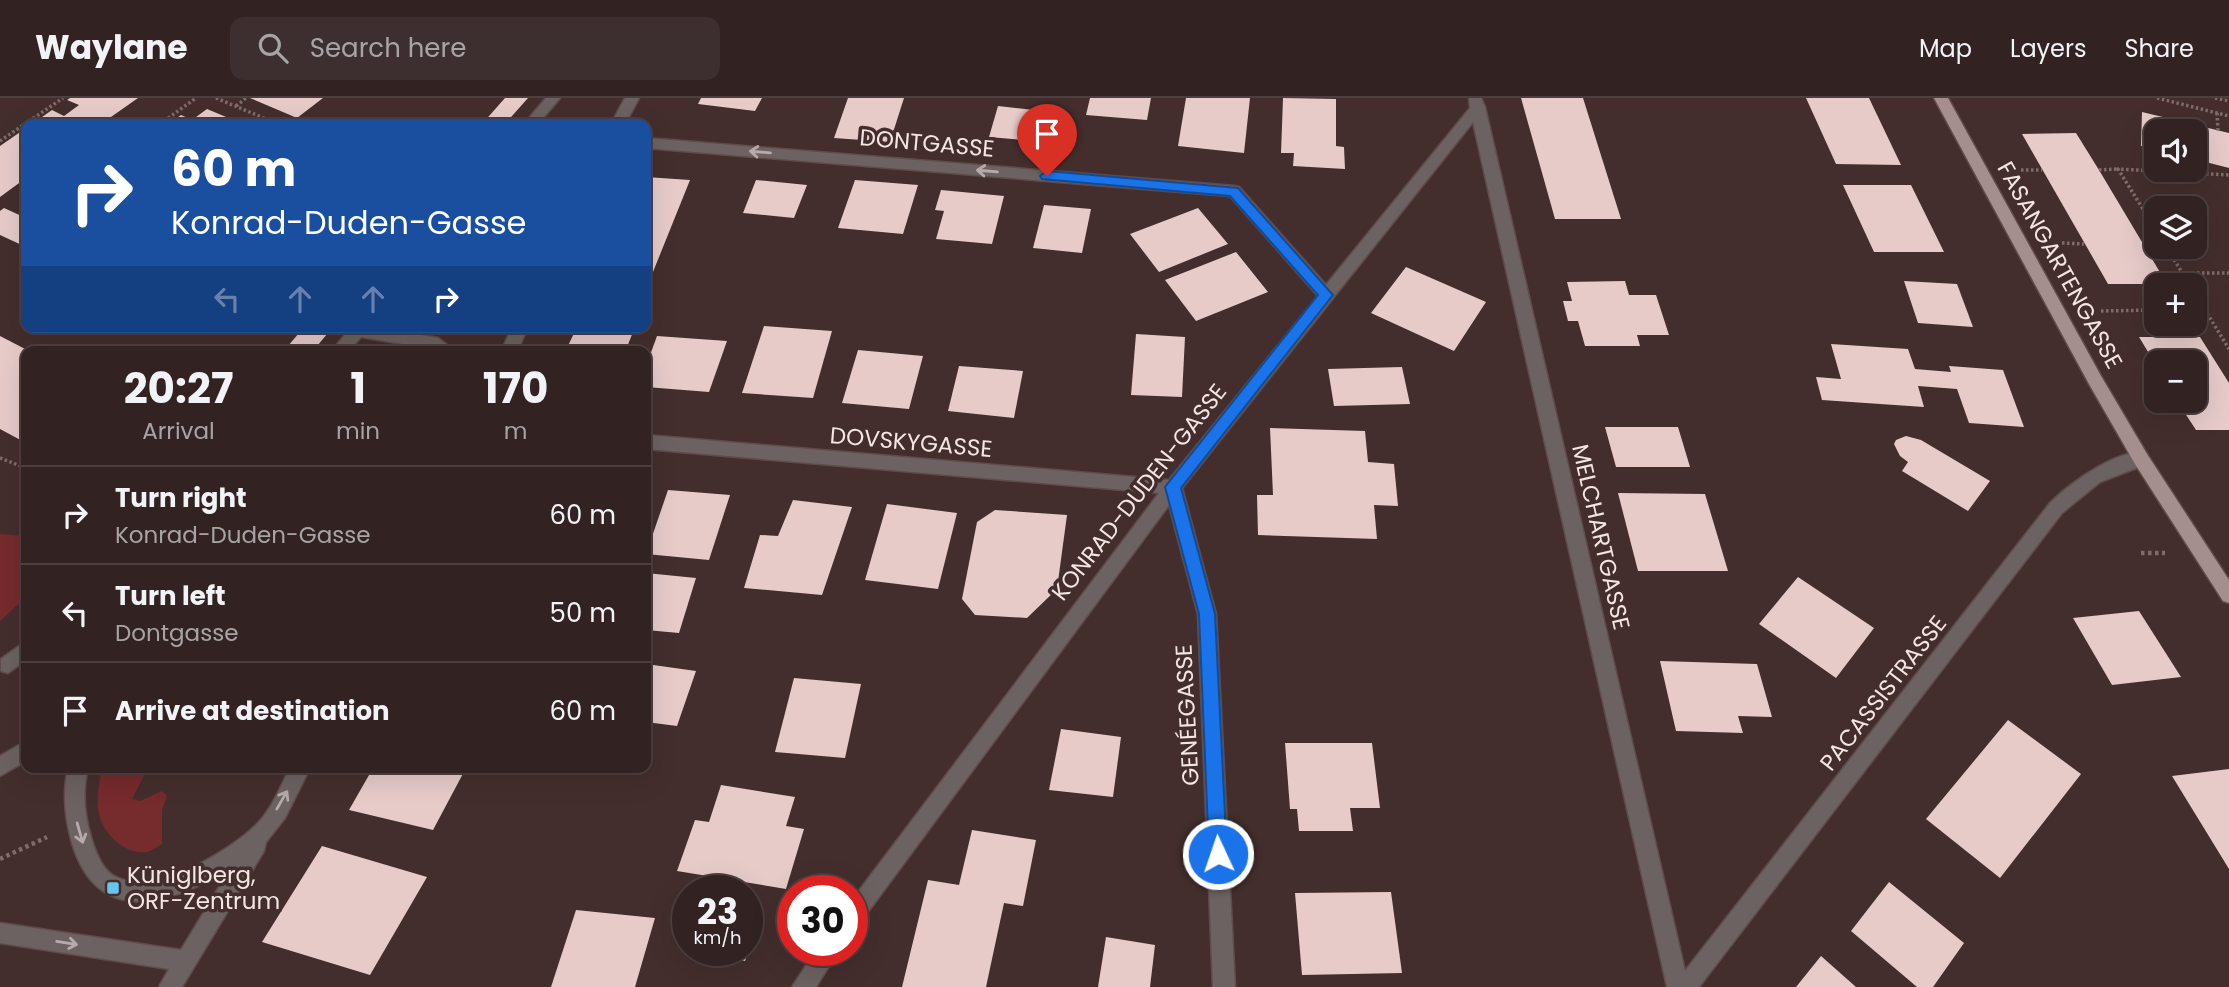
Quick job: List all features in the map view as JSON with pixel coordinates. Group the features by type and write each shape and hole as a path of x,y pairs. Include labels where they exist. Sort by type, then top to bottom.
{"main road":[{"name":"FASANGARTENGASSE","path":"1941,98 2141,459 2229,595"}],"street":[{"path":"535,119 554,98"},
{"path":"621,119 632,98"},
{"name":"KONRAD-DUDEN-GASSE","path":"868,894 1173,487 1476,102"},
{"name":"MELCHARTGASSE","path":"1476,102 1678,987"},
{"name":"DONTGASSE","path":"651,143 1234,191 1326,295"},
{"path":"379,333 438,344"},
{"name":"DOVSKYGASSE","path":"651,442 1173,487"},
{"name":"PACASSISTRASSE","path":"1686,987 2056,508 2092,477 2124,463 2141,459"},
{"name":"GENÉEGASSE","path":"1173,487 1207,614 1224,987"},
{"path":"8,665 21,653"},
{"path":"0,767 21,753"},
{"path":"77,773 76,824 90,867 113,888 131,891 159,888 194,876 227,862 264,832"},
{"path":"170,987 297,773"},
{"path":"0,933 186,961"},
{"path":"803,987 818,966"}],"path":[{"path":"32,119 63,98"},
{"path":"167,119 196,98"},
{"path":"216,98 266,119"},
{"path":"235,106 247,98"},
{"path":"2157,98 2229,116"},
{"path":"2215,98 2229,102"},
{"path":"2217,113 2218,131"},
{"path":"0,141 21,127"},
{"path":"2221,166 2221,173"},
{"path":"2118,169 2144,211"},
{"path":"2021,170 2042,170"},
{"path":"2099,170 2229,175"},
{"path":"2063,243 2084,244"},
{"path":"2173,259 2182,273"},
{"path":"2207,274 2229,274"},
{"path":"2101,311 2144,310"},
{"path":"2207,311 2229,349"},
{"path":"0,458 21,466"},
{"path":"0,859 50,835"}],"shaded area":[{"path":"0,534 21,536 21,602 0,621"},
{"path":"101,773 145,773 132,799 140,801 162,791 167,796 162,810 162,844 147,852 139,852 118,843 107,832 100,818 98,793"}],"building":[{"path":"138,98 108,119 39,119 52,110 64,116 79,105 67,100"},
{"path":"250,98 323,98 297,118"},
{"path":"505,98 528,98 509,119 486,119"},
{"path":"701,98 762,98 755,111 698,104"},
{"path":"848,98 904,98 890,142 834,138"},
{"path":"1090,98 1151,98 1147,120 1086,115"},
{"path":"1186,98 1250,98 1244,153 1178,146"},
{"path":"1283,98 1336,99 1336,146 1344,147 1345,169 1293,166 1294,153 1281,153"},
{"path":"1521,98 1583,98 1621,219 1555,219"},
{"path":"1806,98 1869,98 1901,165 1836,164"},
{"path":"998,106 1052,112 1045,142 989,137"},
{"path":"207,109 231,119 193,119"},
{"path":"2142,112 2171,119 2144,119 2144,147 2141,146"},
{"path":"2207,128 2229,133 2229,168 2207,162"},
{"path":"21,131 21,182 0,197 0,146"},
{"path":"2076,133 2144,245 2144,259 2152,259 2160,273 2144,273 2144,284 2108,284 2022,134"},
{"path":"651,177 690,180 653,272"},
{"path":"756,180 807,185 794,218 743,213"},
{"path":"855,180 918,185 903,234 838,228"},
{"path":"1843,185 1911,185 1944,252 1874,252"},
{"path":"941,190 1004,196 992,244 936,239 944,211 935,210"},
{"path":"1044,205 1091,209 1082,253 1033,248"},
{"path":"4,208 21,216 21,245 0,235 0,211"},
{"path":"1198,208 1228,244 1159,272 1130,234"},
{"path":"1236,252 1268,292 1196,321 1165,280"},
{"path":"1406,267 1486,302 1454,351 1371,313"},
{"path":"1625,281 1629,295 1656,295 1669,335 1637,335 1640,346 1585,346 1578,321 1568,321 1563,301 1572,301 1567,282"},
{"path":"1904,281 1957,284 1973,327 1918,323"},
{"path":"764,326 832,331 813,398 742,393"},
{"path":"299,333 328,333 317,346 288,346"},
{"path":"574,333 633,333 627,346 568,346"},
{"path":"1136,334 1185,337 1182,397 1131,395"},
{"path":"0,336 21,347 21,440 0,429"},
{"path":"657,336 727,341 709,392 651,387 651,352"},
{"path":"2139,337 2200,337 2229,383 2229,430 2196,430 2185,413 2207,413 2207,350 2147,350"},
{"path":"1831,344 1908,349 1915,369 1951,372 1949,366 2003,370 2024,427 1969,423 1957,389 1918,386 1924,407 1822,400 1816,377 1841,379"},
{"path":"858,350 923,356 909,409 842,403"},
{"path":"959,366 1023,371 1014,418 948,411"},
{"path":"1402,367 1410,404 1334,406 1328,369"},
{"path":"1605,427 1678,427 1690,467 1616,467"},
{"path":"1270,428 1365,431 1368,462 1394,464 1398,506 1374,505 1377,539 1258,535 1257,495 1273,495"},
{"path":"1906,436 1921,440 1990,481 1968,511 1902,471 1908,462 1900,456 1894,444 1896,440"},
{"path":"668,490 730,495 709,560 651,554 651,539"},
{"path":"1618,493 1705,494 1728,571 1638,571"},
{"path":"793,500 852,507 822,595 744,588 760,535 778,536"},
{"path":"887,504 957,513 938,589 865,580"},
{"path":"995,510 1067,515 1057,589 1027,618 975,615 962,599 977,522"},
{"path":"651,574 696,578 679,633 651,630"},
{"path":"1798,577 1874,628 1836,678 1759,624"},
{"path":"2139,611 2181,677 2112,685 2073,618"},
{"path":"1660,661 1757,664 1772,717 1738,716 1743,733 1676,731"},
{"path":"651,665 696,671 677,726 651,723"},
{"path":"794,678 861,684 845,758 775,752"},
{"path":"2008,720 2081,774 2000,878 1926,819"},
{"path":"1061,729 1121,737 1113,797 1049,790"},
{"path":"1285,743 1372,743 1380,808 1350,808 1353,831 1299,831 1297,809 1290,809"},
{"path":"2229,769 2229,869 2172,776"},
{"path":"370,773 463,773 433,830 349,810"},
{"path":"721,785 795,797 786,826 804,829 790,875 777,875 777,888 763,885 763,875 701,875 677,871 695,820 709,822"},
{"path":"972,830 1036,840 1023,906 1004,903 986,987 902,987 928,880 959,885"},
{"path":"322,846 427,877 370,975 262,942"},
{"path":"1889,882 1964,943 1933,987 1917,987 1851,931"},
{"path":"1391,892 1402,973 1302,975 1295,893"},
{"path":"576,910 655,918 635,987 551,987"},
{"path":"1106,937 1155,945 1150,987 1098,987"},
{"path":"1821,956 1856,987 1796,987"}],"place":[{"name":"Küniglberg, ORF-Zentrum","path":"113,888"}],"route":[{"path":"1047,176 1234,191 1326,295 1173,487 1207,614 1218,854"}]}
